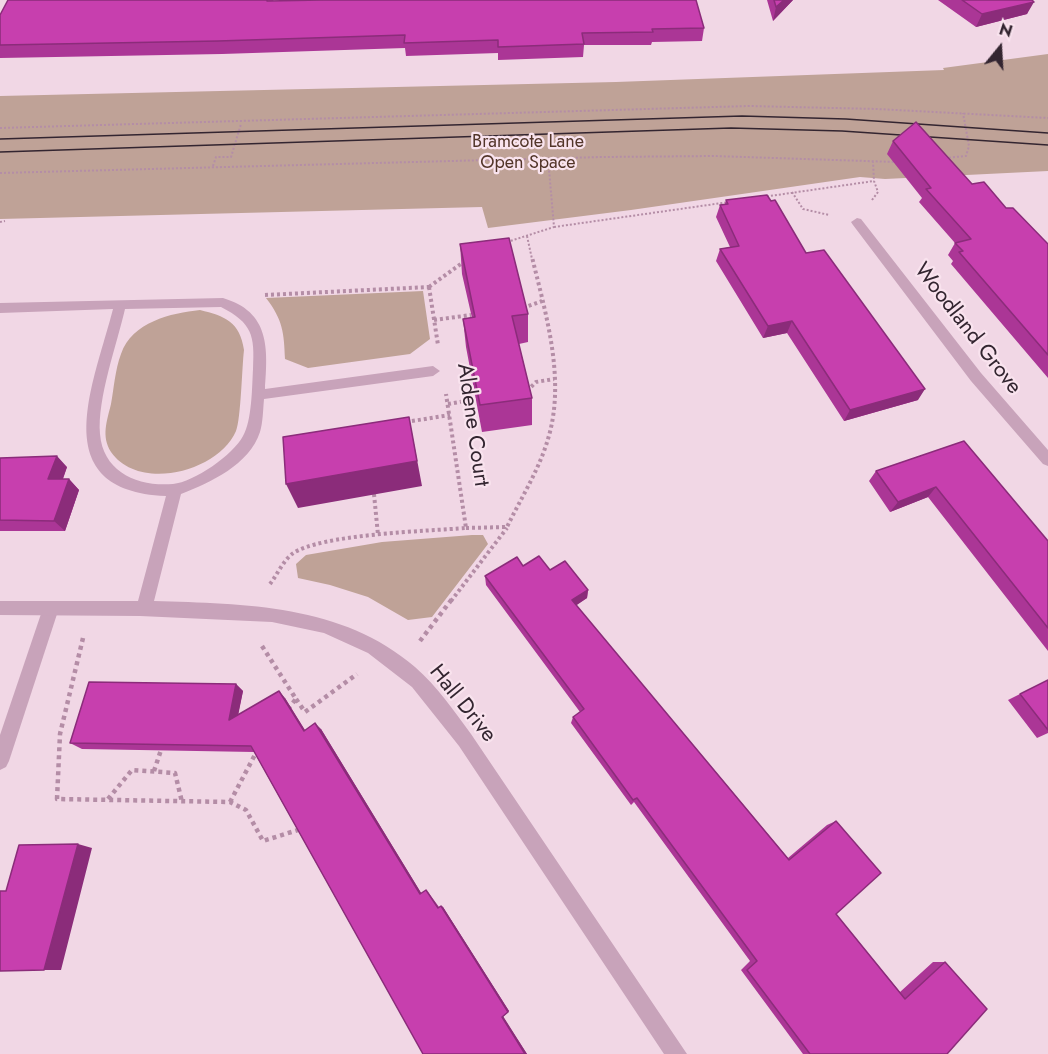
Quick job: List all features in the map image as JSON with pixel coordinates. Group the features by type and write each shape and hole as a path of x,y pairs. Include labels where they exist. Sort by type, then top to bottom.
{"street":[{"name":"Woodland Grove","path":"857,222 976,377 1048,460"},
{"path":"0,308 223,302 239,310 252,321 259,333 258,395 253,432 242,450 222,468 198,482 175,490 145,490 123,483 104,467 93,449 91,432 93,413 120,305"},
{"name":"Aldene Court","path":"258,395 433,371"},
{"path":"144,608 175,490"},
{"name":"Hall Drive","path":"0,608 245,611 308,621 336,629 384,655 400,666 434,698 465,740 676,1054"},
{"path":"0,761 51,608"}],"path":[{"path":"0,128 241,124 707,107 963,113 1048,118"},
{"path":"934,159 966,156 969,146 963,113"},
{"path":"213,167 216,157 231,157 241,124"},
{"path":"0,173 548,158 748,157 902,162"},
{"path":"548,158 554,227"},
{"path":"792,192 803,208 857,222 878,192 874,181 873,162"},
{"path":"758,197 874,181"},
{"path":"504,243 554,227 736,201"},
{"path":"400,666 507,527 548,438 555,395 550,339 526,236"},
{"path":"223,302 256,295 429,287 470,258"},
{"name":"Aldene Court","path":"429,287 439,350"},
{"path":"520,310 542,301"},
{"path":"434,320 471,315"},
{"path":"525,394 536,382 554,379"},
{"name":"Aldene Court","path":"446,392 466,528"},
{"path":"448,404 476,399"},
{"path":"405,422 450,415"},
{"path":"374,494 378,535"},
{"path":"384,655 305,712 245,611 292,555 304,548 378,535 507,527"},
{"path":"90,608 60,734 57,799 230,802 246,810 263,841 301,829"},
{"path":"282,715 296,699"},
{"path":"230,802 263,740"},
{"path":"154,771 161,750"},
{"path":"107,800 132,770 175,772 182,802"}],"green space":[{"name":"Bramcote Lane Open Space","path":"1048,54 1048,171 885,179 860,177 488,228 482,207 0,219 0,96 616,82 944,70 943,68"},
{"path":"423,291 430,339 410,354 308,368 285,359 282,327 266,298"},
{"path":"200,310 230,322 242,340 244,350 236,431 227,445 213,457 196,466 177,472 158,474 140,471 124,464 111,452 106,440 107,422 121,354 126,343 143,327 165,317"},
{"path":"483,535 488,544 432,617 408,620 368,597 298,578 296,564 306,555 382,542"}],"building":[{"path":"8,0 696,0 704,28 652,29 653,32 582,33 584,44 498,47 498,40 404,43 405,35 0,45 0,15"},
{"path":"774,0 784,0 776,7"},
{"path":"962,0 1032,0 1034,2 982,14"},
{"path":"916,122 972,184 984,182 1006,208 1013,208 1048,244 1048,355 959,252 963,251 955,243 971,239 926,189 931,188 893,141"},
{"path":"767,195 771,201 775,200 806,253 824,250 925,389 850,410 792,321 768,326 720,249 739,246 720,205 728,204 726,200"},
{"path":"509,238 528,314 512,316 532,398 480,405 463,319 475,317 460,244"},
{"path":"409,417 417,461 286,484 283,437"},
{"path":"964,441 1048,541 1048,628 936,487 898,502 876,471"},
{"path":"57,456 48,479 69,479 54,521 0,520 0,458"},
{"path":"539,556 550,570 565,561 588,590 572,600 789,860 836,821 881,873 836,914 905,999 945,962 987,1009 947,1054 810,1054 747,970 757,961 637,798 633,800 573,717 584,709 485,576 517,557 523,566"},
{"path":"1048,680 1048,730 1020,694"},
{"path":"89,682 236,684 229,720 279,691 304,731 315,723 420,894 426,890 438,908 441,906 508,1012 502,1017 525,1054 423,1054 251,746 70,743"},
{"path":"78,844 44,970 0,971 0,891 6,891 19,845"}],"tram line":[{"path":"0,139 742,116 846,119 1048,133"},
{"path":"0,152 731,128 842,131 1048,145"}]}
